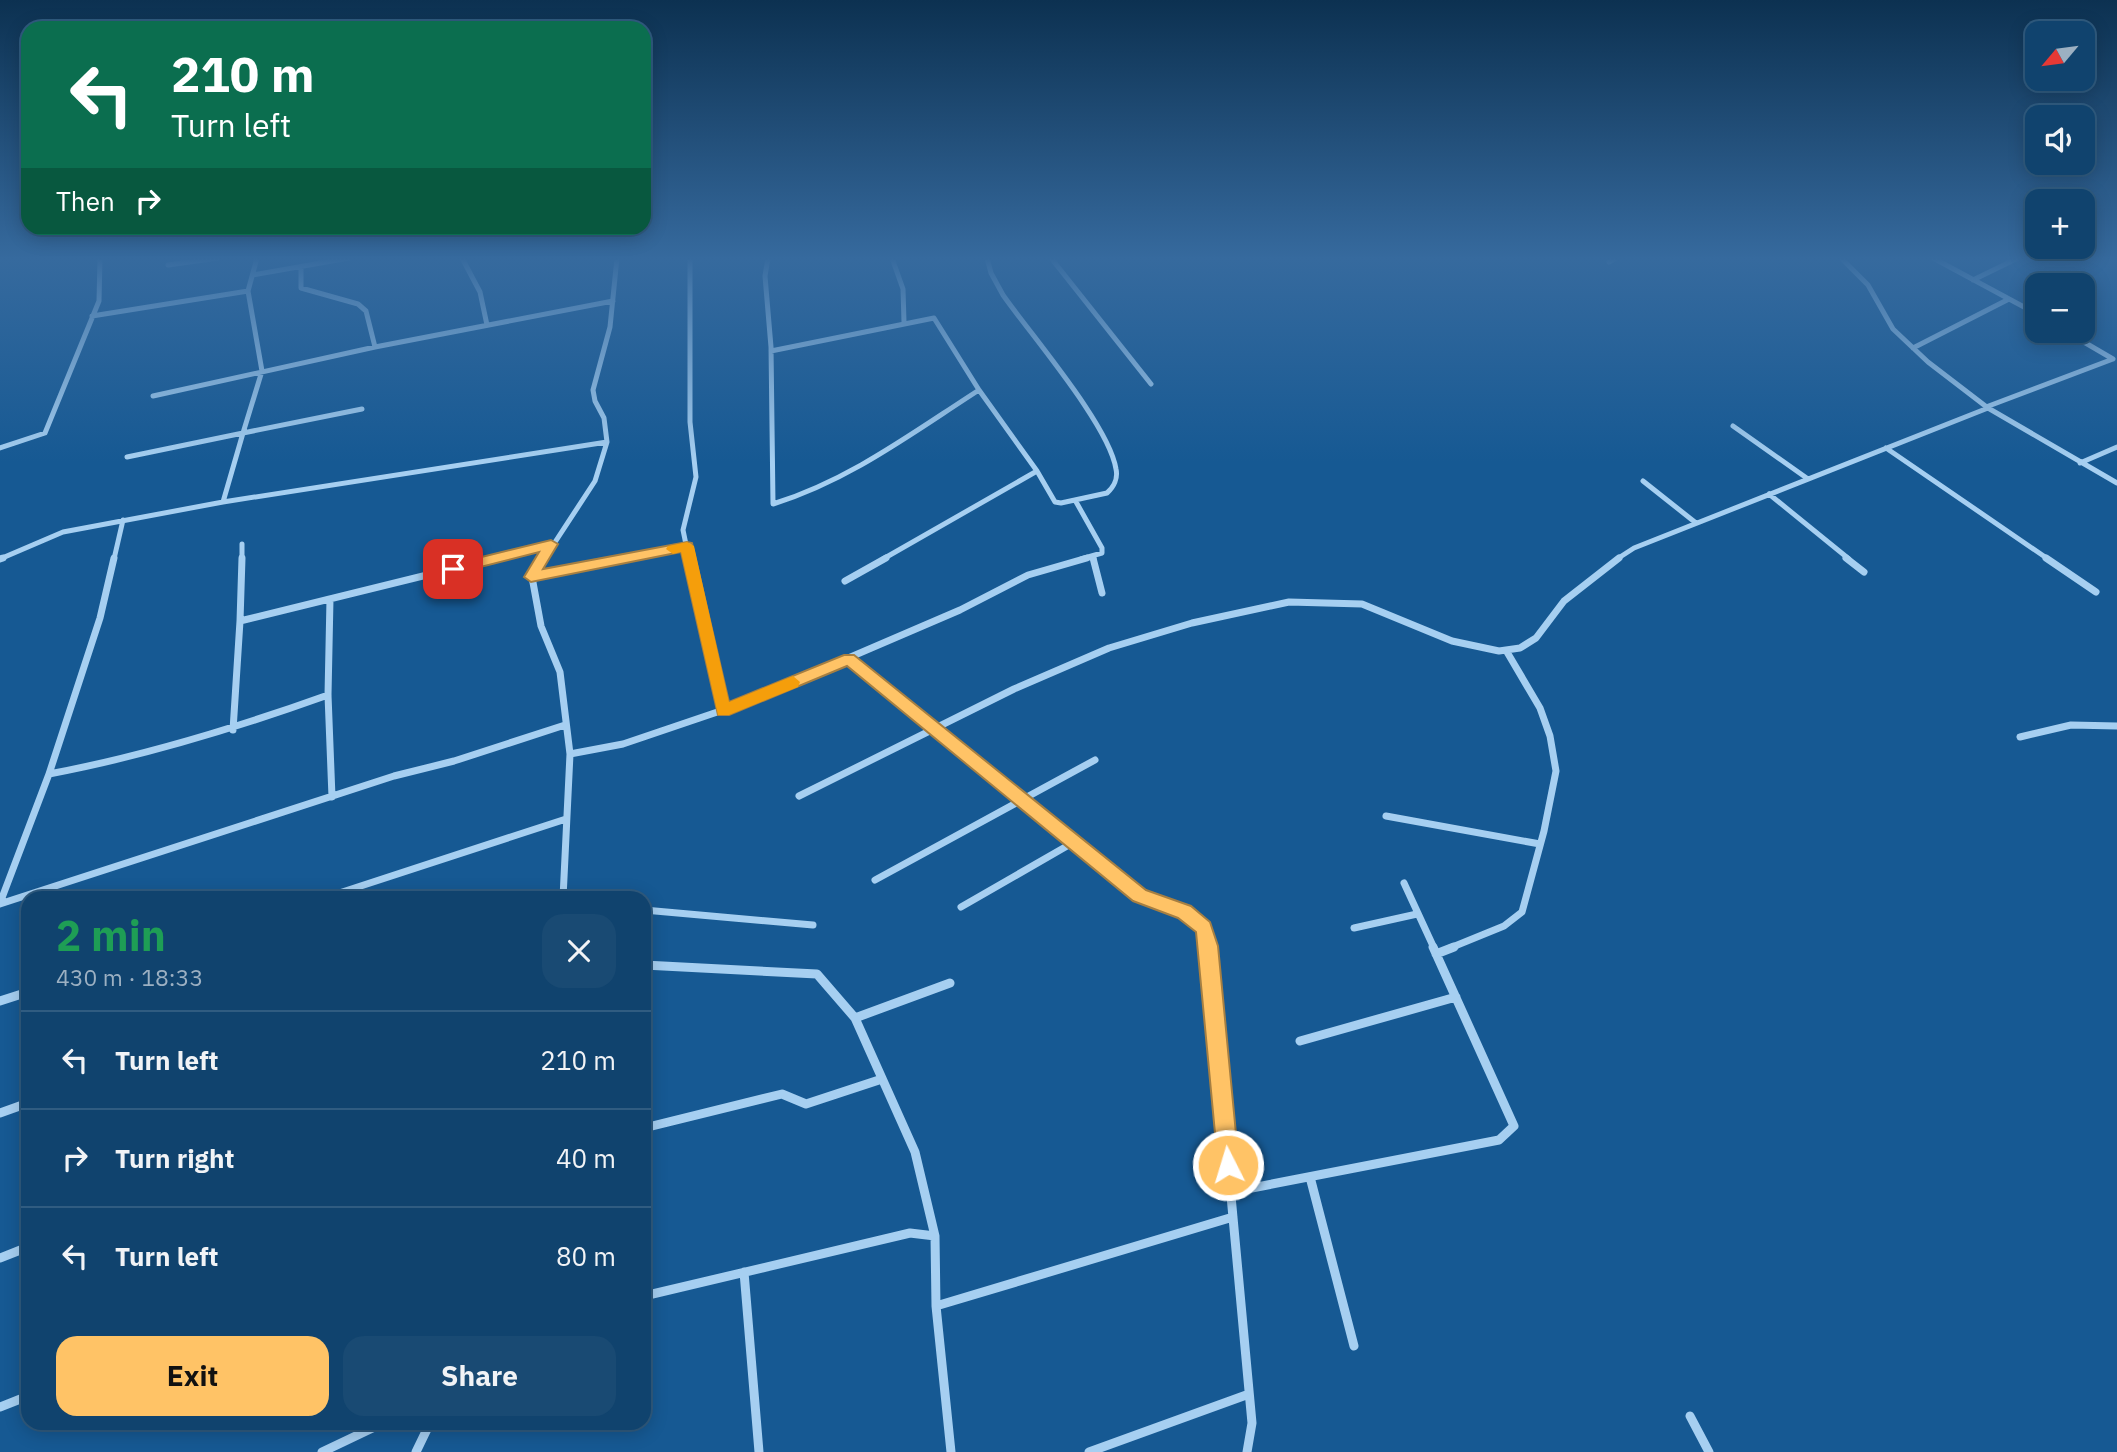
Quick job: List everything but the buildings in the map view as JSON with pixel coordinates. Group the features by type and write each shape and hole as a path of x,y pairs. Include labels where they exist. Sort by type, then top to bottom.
{"street":[{"path":"0,448 44,433 88,326"},
{"path":"223,502 262,371 254,326"},
{"path":"370,326 375,347"},
{"path":"153,396 483,326"},
{"path":"562,891 570,754 560,672 541,626 531,577 595,481 607,442 604,418 595,401 593,390 610,326"},
{"path":"690,326 690,422 696,477 682,530 723,710"},
{"path":"769,326 774,420 773,504 799,497 850,472 979,390"},
{"path":"771,351 887,326"},
{"path":"939,326 1055,502 1107,493 1113,488 1117,470 1108,447 1085,408 1025,326"},
{"path":"1105,326 1151,384"},
{"path":"1891,326 1913,348 1987,407 2117,483"},
{"path":"1913,348 1957,326"},
{"path":"2086,343 2115,360"},
{"path":"799,796 1049,673 1135,639 1192,622 1289,602 1362,604 1452,641 1507,652 1520,648 1536,638 1564,601 1608,565 1634,548 1987,407 2115,360"},
{"path":"127,457 362,409"},
{"path":"1733,426 1808,479"},
{"path":"0,559 64,532 123,520 607,442"},
{"path":"2080,463 2117,447"},
{"path":"1886,448 2096,592"},
{"path":"845,581 1037,471"},
{"path":"1643,481 1696,523"},
{"path":"1769,494 1864,572"},
{"path":"570,754 623,744 723,710 960,610 1028,575 1102,553 1102,548 1075,500"},
{"path":"0,903 49,774 100,618 123,520"},
{"path":"233,730 242,544"},
{"path":"240,621 551,544"},
{"path":"531,577 687,546"},
{"path":"1093,556 1102,593"},
{"path":"330,599 328,695 332,797"},
{"path":"1436,954 1504,926 1522,912 1541,844 1556,771 1550,736 1540,708 1507,652"},
{"path":"849,659 1139,895 1184,912 1204,928 1208,946 1252,1423 1247,1452"},
{"path":"49,774 116,763 233,730 328,695"},
{"path":"38,891 565,724"},
{"path":"2020,737 2071,725 2117,726"},
{"path":"875,880 1095,760"},
{"path":"1386,816 1541,844"},
{"path":"345,891 566,819"},
{"path":"961,907 1074,842"},
{"path":"1231,1192 1499,1140 1514,1126 1404,883"},
{"path":"0,903 21,896"},
{"path":"651,911 813,925"},
{"path":"1354,928 1418,914"},
{"path":"651,965 817,974 855,1018 915,1152 935,1236 936,1306 951,1452"},
{"path":"855,1018 950,984"},
{"path":"0,1001 21,994"},
{"path":"1300,1041 1456,997"},
{"path":"651,1126 782,1094 806,1104 882,1079"},
{"path":"0,1113 21,1106"},
{"path":"1310,1177 1354,1346"},
{"path":"936,1306 1233,1217"},
{"path":"651,1294 910,1233 935,1236"},
{"path":"0,1258 21,1250"},
{"path":"744,1272 759,1452"},
{"path":"1089,1452 1249,1394"},
{"path":"0,1407 21,1398"},
{"path":"1690,1416 1709,1452"},
{"path":"323,1452 369,1430"},
{"path":"416,1452 427,1430"}],"slow traffic":[{"path":"673,549 687,546 723,710 793,682"}],"route":[{"path":"453,569 551,544 531,577 687,546 723,710 849,659 1139,895 1184,912 1204,928 1208,946 1228,1165"}]}
